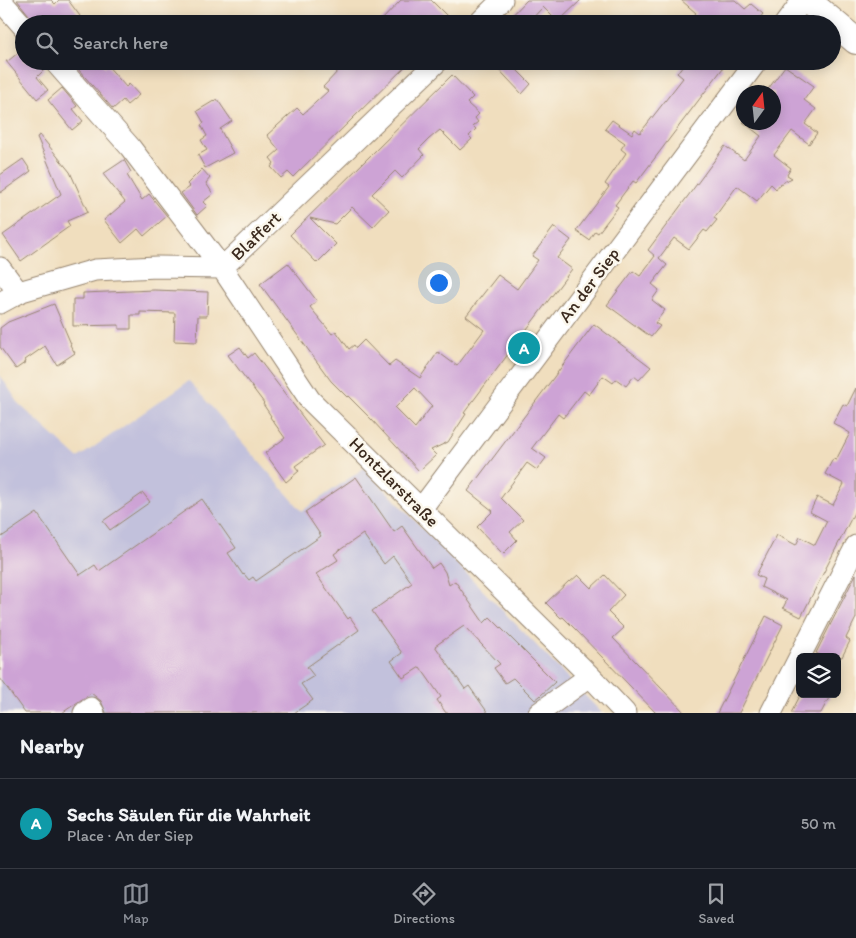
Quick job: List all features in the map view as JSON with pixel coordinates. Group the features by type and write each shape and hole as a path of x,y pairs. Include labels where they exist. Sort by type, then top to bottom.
{"main road":[{"path":"805,0 824,15"},
{"path":"841,29 856,41"}],"street":[{"path":"0,0 15,17"},
{"path":"487,15 502,0"},
{"path":"792,15 805,0"},
{"name":"Blaffert","path":"62,70 130,147 222,268 429,70"},
{"name":"An der Siep","path":"421,509 750,70"},
{"path":"0,268 20,292"},
{"path":"0,303 20,292 95,270 222,268"},
{"name":"Hontzlarstraße","path":"222,268 310,400 590,676 625,713"},
{"path":"771,713 856,546"},
{"path":"539,713 590,676"},
{"path":"84,713 91,708 94,713"}],"shaded area":[{"path":"0,375 20,405 78,458 189,381 302,511 364,468 602,713 0,713"}],"building":[{"path":"17,0 51,0 55,4 59,0 68,0 79,15 29,15"},
{"path":"401,0 431,0 446,15 387,15"},
{"path":"527,0 581,0 565,15 551,15 543,7 535,15 513,15"},
{"path":"681,0 735,0 745,9 751,4 763,14 694,15 696,13"},
{"path":"15,55 15,70 44,70 37,77 48,90 37,99 6,61"},
{"path":"79,70 111,70 126,87 129,84 139,95 127,105 123,100 113,109"},
{"path":"339,70 402,70 293,177 288,172 281,178 271,167 274,163 270,158 279,150 267,135 297,108 303,114 328,91 323,87"},
{"path":"499,70 517,70 531,84 522,94"},
{"path":"679,70 721,70 636,183 633,181 615,205 618,207 598,233 595,231 589,240 576,231 609,187 605,184 626,153 621,149 625,143 605,129 612,120 632,134 635,129 640,133 683,78 677,73"},
{"path":"782,70 791,70 814,86 804,100 816,109 805,124 817,133 809,144 792,131 774,155 791,168 787,175 792,178 780,184 776,189 771,184 757,201 737,186 714,218 717,220 707,232 704,230 689,249 674,238 659,258 667,265 652,284 659,290 652,300 665,310 655,323 660,326 651,337 607,305 633,271 640,276 655,256 648,250 725,146 744,160 761,136 753,130 781,130 781,85 771,85"},
{"path":"452,75 473,97 467,103 479,114 475,118 478,122 473,126 476,129 469,136 472,139 460,150 440,130 429,139 419,149 424,155 402,178 395,171 372,194 389,210 373,227 352,207 335,224 310,218 336,244 317,263 290,235"},
{"path":"62,88 77,106 73,109 83,121 72,130 48,100"},
{"path":"217,99 232,121 220,129 233,153 205,168 198,155 207,150 201,140 207,136 201,125 204,123 197,111"},
{"path":"40,135 70,172 88,212 67,221 70,226 21,261 3,235 61,194 37,137"},
{"path":"23,159 31,171 0,193 0,175"},
{"path":"124,160 131,172 127,175 142,200 149,194 167,216 144,236 138,229 122,243 104,220 125,202 103,174"},
{"path":"202,169 210,178 206,183 213,194 203,202 207,206 197,215 181,193 190,187 187,184"},
{"path":"554,227 571,240 557,258 572,269 464,413 466,414 448,442 431,450 436,455 419,471 372,420 331,381 260,284 288,263 317,301 310,307 332,334 336,331 349,349 354,345 356,348 364,340 389,366 395,361 420,378 438,352 457,366 484,330 466,316 498,275 517,289 538,260 532,256","holes":["415,388 432,406 415,428 395,408"]},
{"path":"154,290 208,292 207,316 198,316 197,342 174,341 175,313 140,312 140,315 131,315 131,329 119,329 119,325 73,326 73,299 83,299 83,293"},
{"path":"54,304 75,353 57,365 45,346 16,369 0,347 0,328 8,322"},
{"path":"594,324 651,367 639,380 634,376 626,386 616,379 613,383 603,376 589,395 584,391 563,418 558,414 532,448 546,458 537,470 527,463 501,498 523,520 510,532 517,540 503,554 477,527 493,511 468,491"},
{"path":"240,347 248,358 254,353 324,445 295,466 299,471 286,482 265,453 285,438 270,417 264,403 228,355"},
{"path":"856,388 856,509 801,617 783,608 787,600 761,587 764,579 756,575 777,535 796,545 800,537 815,545 827,521 810,512 817,497 833,505 844,484 825,474 833,459 836,460 850,433 833,423 843,404 847,406"},
{"path":"356,477 394,532 402,526 432,568 439,563 445,572 449,585 455,581 484,623 490,617 555,682 540,696 535,700 513,678 505,683 494,668 500,664 464,626 435,646 465,689 469,686 488,713 446,713 437,700 441,697 420,667 403,678 391,661 402,653 372,611 412,583 393,556 384,564 363,534 334,554 338,560 316,574 348,619 350,617 359,630 307,667 314,676 301,684 313,700 294,713 106,713 101,701 91,693 62,713 25,713 0,678 0,538 37,513 80,575 95,565 99,571 202,499 236,548 228,553 243,575 249,580 253,577 256,581 321,536 305,512"},
{"path":"143,493 150,502 110,530 103,521"},
{"path":"856,574 856,618 846,638 850,641 842,657 841,653 816,653"},
{"path":"578,575 591,588 605,575 624,595 608,612 624,628 613,638 685,713 656,713 563,617 561,618 546,603"},
{"path":"766,616 783,625 739,713 717,713"},
{"path":"799,698 829,698 821,713 791,713"}],"place":[{"name":"Sechs Säulen für die Wahrheit","path":"524,348"}]}
